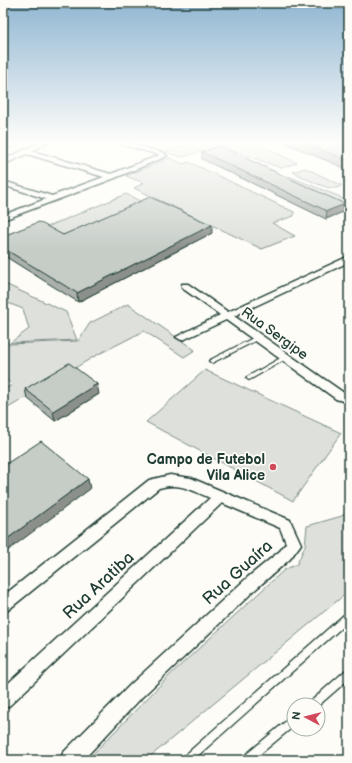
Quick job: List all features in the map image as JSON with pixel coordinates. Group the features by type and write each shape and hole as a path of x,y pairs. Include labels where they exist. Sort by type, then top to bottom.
{"street":[{"path":"3,218 109,179"},
{"path":"3,184 53,199"},
{"path":"181,337 349,259"},
{"name":"Rua Sergipe","path":"185,286 243,326 284,358 340,396 349,399"},
{"name":"Rua Guaíra","path":"3,605 154,484 164,480 186,482 285,524 294,544 285,555 253,582 138,690 70,760"},
{"name":"Rua Aratiba","path":"3,700 219,497"}],"lane":[{"path":"212,361 257,338"},
{"path":"249,378 284,358"},
{"path":"186,760 349,616"},
{"path":"322,697 349,673"},
{"path":"246,760 286,727"}],"shaded area":[{"path":"133,179 224,179 294,212 294,216 272,223 295,236 262,249 134,188 144,183"},
{"path":"279,179 295,179 338,196 349,203 349,210 345,211"},
{"path":"305,179 327,179 341,186 331,188"},
{"path":"126,194 148,205 64,242 42,229"},
{"path":"3,283 66,312 77,340 10,343 29,329 23,309 3,301"},
{"path":"128,304 195,350 184,357 144,331 95,356 3,411 3,390 12,385 3,376 3,337 9,344 78,341 90,323"},
{"name":"Campo de Futebol Vila Alice","path":"205,370 341,433 293,501 146,422"},
{"path":"349,509 349,591 146,760 87,760 171,674 284,570 297,564 305,546 307,526 342,516"}],"building":[{"path":"258,179 290,179 345,204 327,211"},
{"path":"150,197 212,225 77,293 3,248 3,236 39,222 63,235"},
{"path":"69,363 97,384 53,411 25,389"},
{"path":"41,441 88,479 3,542 3,466"}],"place":[{"name":"Campo de Futebol Vila Alice","path":"273,467"}]}
